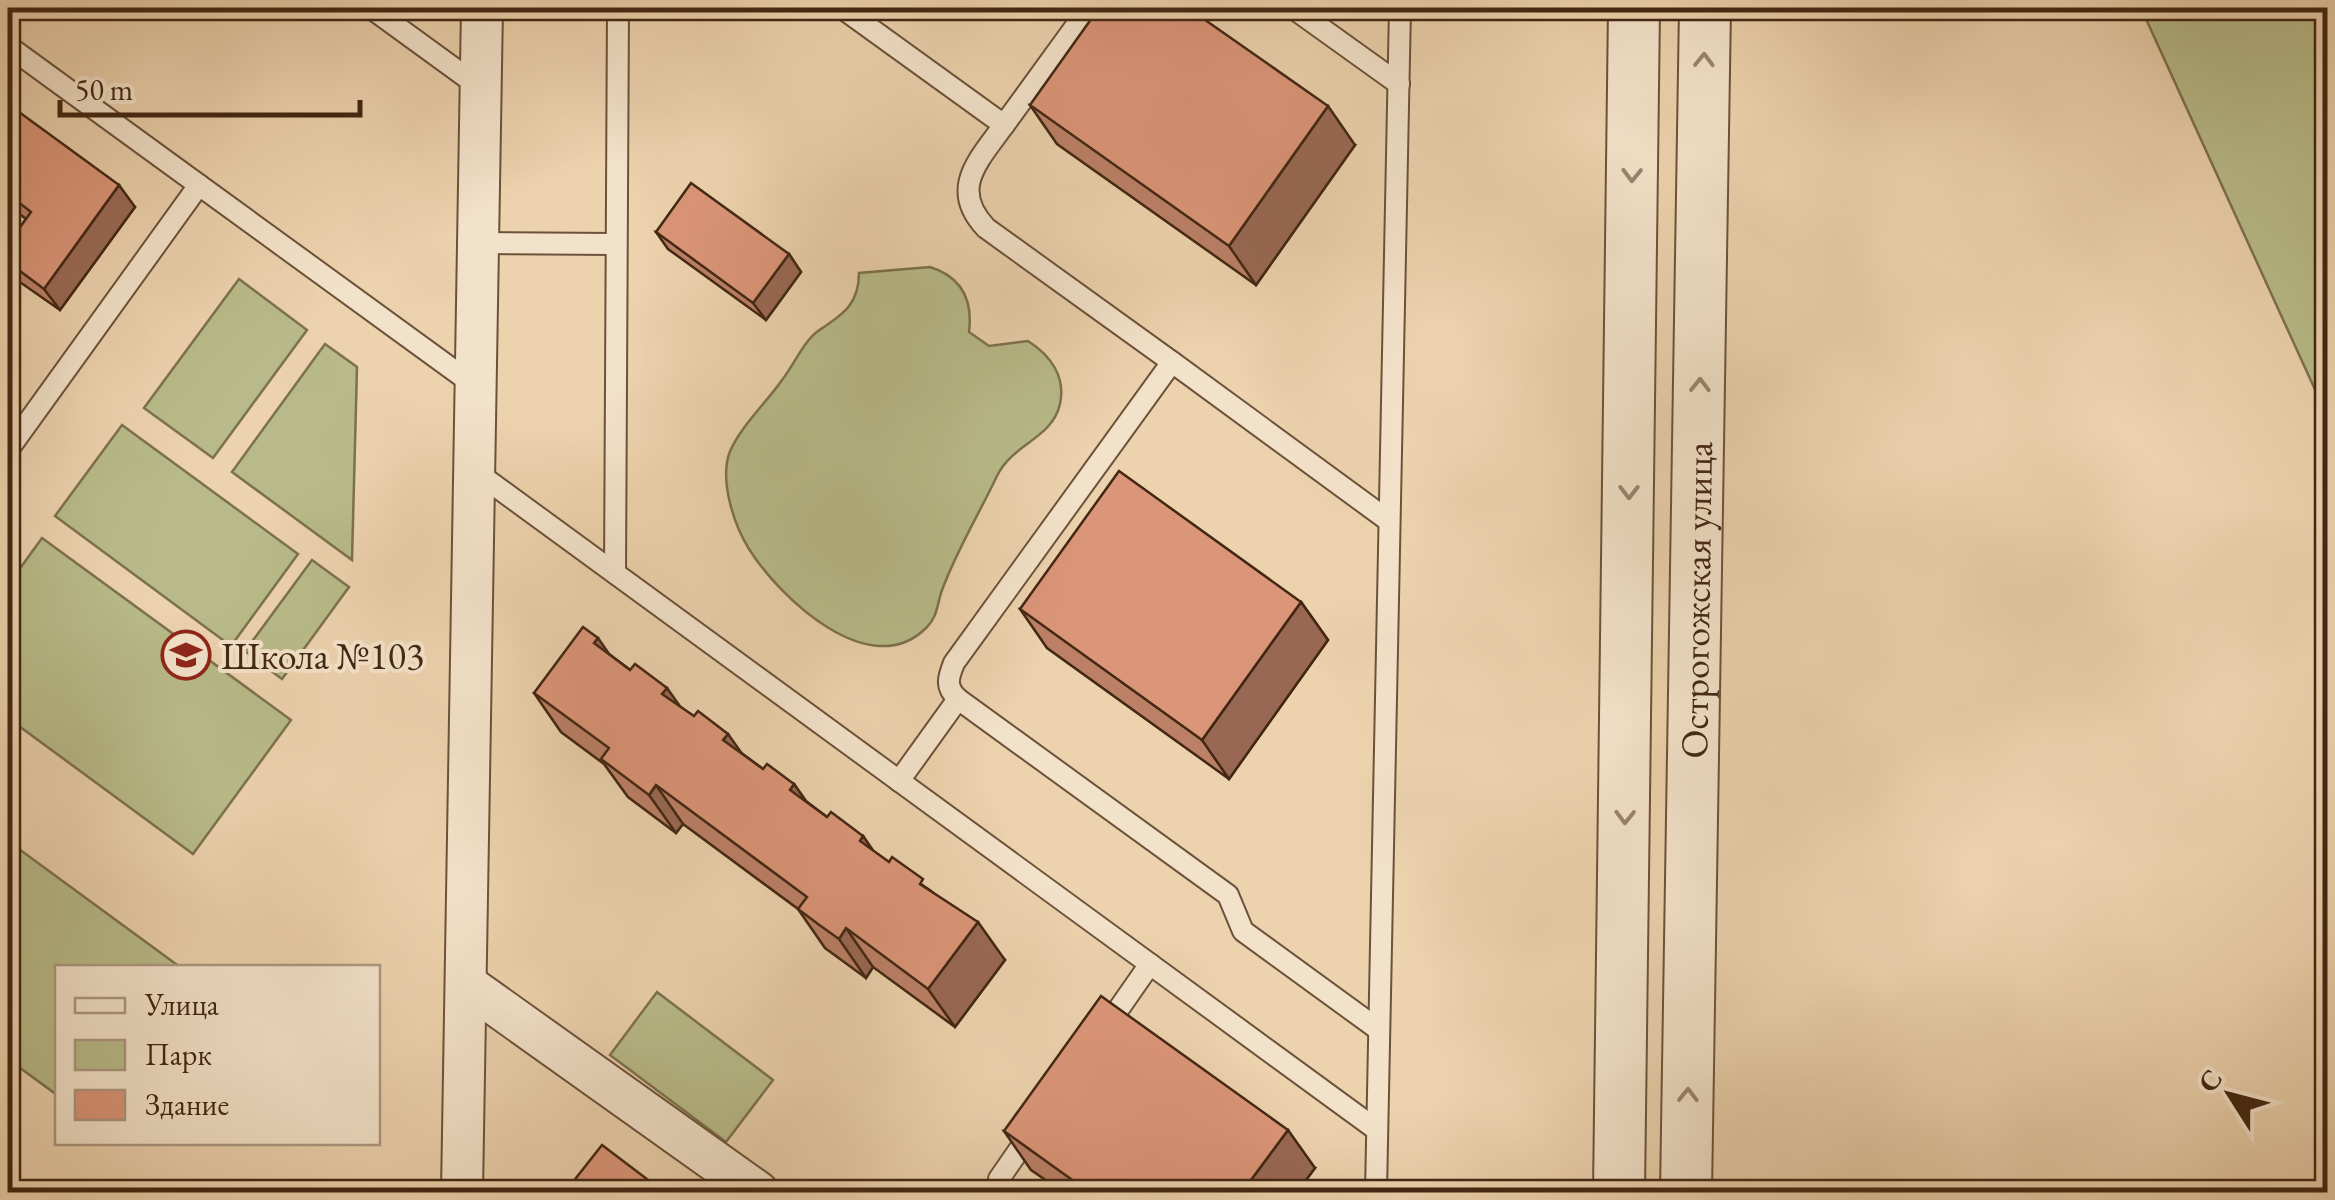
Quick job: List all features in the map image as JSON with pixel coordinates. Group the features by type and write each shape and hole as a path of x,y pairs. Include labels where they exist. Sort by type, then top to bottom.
{"street":[{"path":"462,1192 482,8"},
{"path":"1620,1192 1634,8"},
{"name":"Острогожская улица","path":"1686,1192 1705,8"},
{"path":"466,984 758,1192"}],"lane":[{"path":"370,8 481,88"},
{"path":"614,573 618,8"},
{"path":"842,8 1004,125"},
{"path":"1090,8 978,161 967,190 970,210 986,228 1390,521"},
{"path":"1293,8 1399,84"},
{"path":"1376,1192 1400,8"},
{"path":"8,46 476,387"},
{"path":"8,450 199,185"},
{"path":"478,243 616,244"},
{"path":"1172,362 954,663 948,679 950,692 1228,896 1243,931 1379,1030"},
{"path":"475,471 1377,1130"},
{"path":"899,781 958,699"},
{"path":"1096,1040 1150,964"},
{"path":"999,1178 1042,1117"}],"green space":[{"path":"2141,8 2327,8 2327,416"},
{"path":"930,267 950,277 963,291 969,310 969,332 989,346 1028,341 1043,353 1061,384 1060,404 1049,425 1012,456 997,476 953,563 930,623 905,642 880,646 828,628 763,569 743,539 734,516 727,490 727,465 739,435 808,341 852,301 859,273"},
{"path":"239,279 307,330 213,458 144,408"},
{"path":"325,344 357,367 352,560 232,472"},
{"path":"122,425 298,554 231,646 55,516"},
{"path":"42,538 291,720 193,854 8,718 8,585"},
{"path":"312,560 349,587 282,679 245,651"},
{"path":"8,841 177,965 55,965 55,1094 8,1059"},
{"path":"657,992 773,1080 726,1142 610,1055"}],"building":[{"path":"1099,8 1188,8 1328,106 1229,246 1030,105"},
{"path":"8,104 119,185 44,289 8,262 8,244 31,212 8,194"},
{"path":"691,183 789,254 753,303 656,232"},
{"path":"1119,471 1301,602 1202,740 1020,609"},
{"path":"583,627 598,638 594,643 630,670 635,664 667,688 662,694 694,716 698,711 728,734 723,740 763,769 767,764 794,784 790,790 827,817 831,812 863,836 860,841 889,862 892,857 923,879 920,884 978,922 928,989 846,928 839,939 798,909 807,897 656,785 649,795 601,759 609,748 534,693"},
{"path":"1101,996 1288,1130 1242,1192 1089,1192 1004,1131"},
{"path":"602,1145 664,1192 565,1192"}],"place":[{"name":"Школа №103","path":"186,655"}]}
